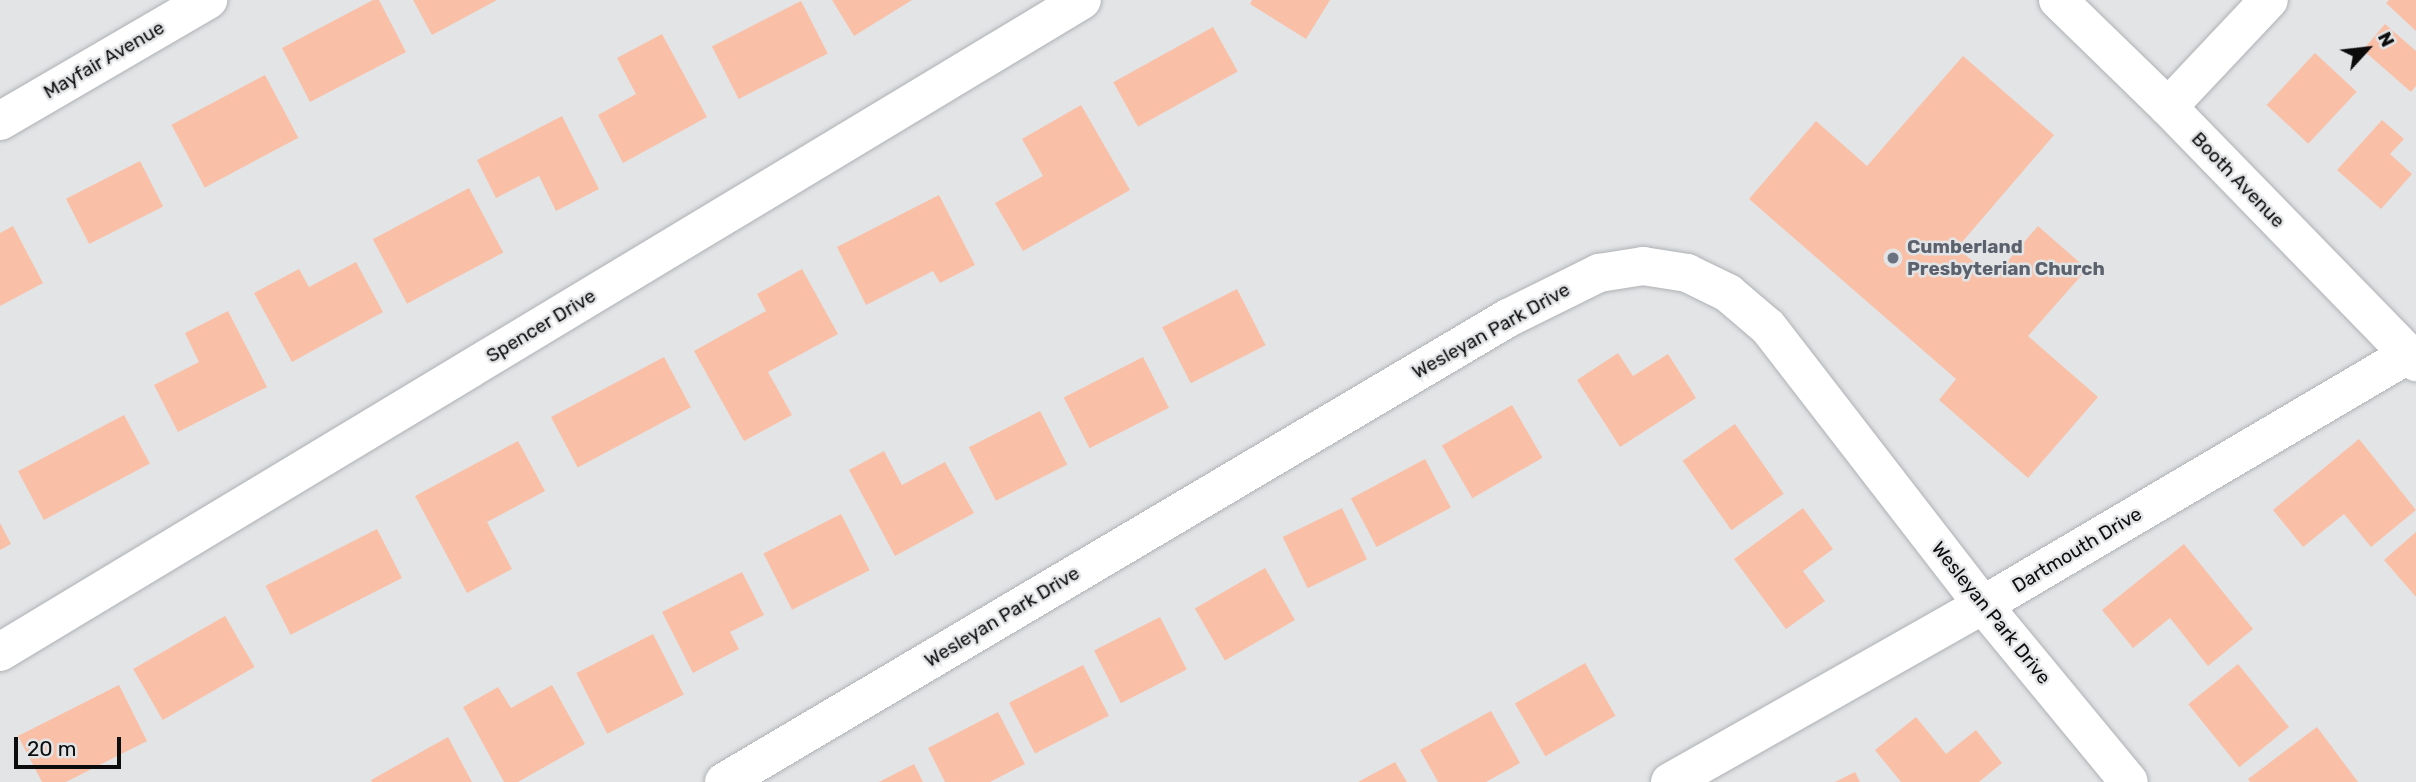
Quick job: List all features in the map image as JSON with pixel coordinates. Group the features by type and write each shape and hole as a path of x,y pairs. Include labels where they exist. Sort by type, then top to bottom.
{"street":[{"name":"Mayfair Avenue","path":"0,121 208,0"},
{"name":"Spencer Drive","path":"0,652 1082,0"},
{"name":"Booth Avenue","path":"2058,0 2168,107 2412,358"},
{"path":"2168,107 2269,0"},
{"name":"Wesleyan Park Drive","path":"724,782 1508,318 1599,273 1643,267 1687,273 1728,293 1768,327 1983,605 2129,782"},
{"name":"Dartmouth Drive","path":"1670,782 2412,358"}],"building":[{"path":"373,0 379,0 406,52 310,102 282,48"},
{"path":"413,0 497,0 432,35"},
{"path":"832,0 912,0 854,36"},
{"path":"1252,0 1330,0 1306,39 1250,4"},
{"path":"2389,0 2416,0 2416,31 2386,3"},
{"path":"801,1 828,54 739,99 712,46"},
{"path":"2385,24 2416,51 2416,86 2411,92 2363,50"},
{"path":"1213,27 1238,72 1138,127 1113,82"},
{"path":"662,34 707,117 623,163 598,115 636,94 617,58"},
{"path":"2315,53 2357,92 2308,144 2267,105"},
{"name":"Cumberland Presbyterian Church","path":"1963,56 2054,135 1957,248 1993,278 2038,226 2087,269 2028,336 2098,397 2028,478 1939,400 1956,379 1749,199 1816,121 1867,166"},
{"path":"265,75 298,138 205,187 171,125"},
{"path":"1081,105 1130,190 1023,251 995,203 1043,176 1022,139"},
{"path":"562,116 599,189 556,211 539,176 496,198 477,160"},
{"path":"2382,120 2404,139 2390,154 2412,174 2381,209 2337,170"},
{"path":"140,161 163,206 89,244 66,199"},
{"path":"469,188 503,252 407,304 373,239"},
{"path":"939,195 975,265 940,283 933,271 866,305 837,247"},
{"path":"13,226 43,283 0,306 0,233"},
{"path":"356,262 383,312 292,362 254,293 299,269 309,287"},
{"path":"802,269 838,334 768,372 792,415 744,441 694,351 766,311 757,294"},
{"path":"1237,289 1266,345 1191,383 1162,327"},
{"path":"228,311 267,387 178,432 154,385 199,362 185,333"},
{"path":"1618,353 1633,376 1668,354 1696,398 1620,447 1577,380"},
{"path":"664,357 691,407 578,467 551,417"},
{"path":"1143,357 1169,408 1090,448 1064,397"},
{"path":"1512,405 1542,458 1472,498 1442,446"},
{"path":"1040,411 1067,464 996,501 969,447"},
{"path":"124,415 150,464 44,520 18,471"},
{"path":"1735,424 1784,494 1731,530 1683,461"},
{"path":"2359,439 2416,510 2371,547 2344,514 2303,547 2273,510"},
{"path":"518,441 545,491 487,522 512,569 467,593 415,496"},
{"path":"884,451 902,485 945,462 974,513 895,556 849,470"},
{"path":"1425,459 1451,508 1377,547 1351,498"},
{"path":"1342,508 1367,559 1308,588 1283,537"},
{"path":"1803,508 1833,549 1803,571 1825,601 1786,629 1734,559"},
{"path":"841,514 870,570 792,610 763,553"},
{"path":"0,523 11,544 0,550"},
{"path":"377,529 402,578 291,635 266,586"},
{"path":"2416,532 2416,597 2384,560"},
{"path":"2184,544 2253,629 2208,666 2170,618 2133,648 2102,610"},
{"path":"1265,568 1295,620 1225,660 1195,608"},
{"path":"742,572 764,615 730,632 739,649 693,673 662,612"},
{"path":"225,616 254,667 163,720 133,669"},
{"path":"1160,617 1187,670 1121,703 1094,651"},
{"path":"653,634 684,695 607,734 576,673"},
{"path":"1585,663 1616,716 1545,756 1515,704"},
{"path":"2238,664 2289,727 2239,767 2188,704"},
{"path":"1083,665 1109,716 1035,753 1009,703"},
{"path":"119,685 147,741 66,782 42,782 18,736"},
{"path":"552,685 585,744 518,782 504,782 463,707 498,687 511,708"},
{"path":"1491,711 1520,763 1486,782 1438,782 1420,750"},
{"path":"998,712 1025,764 990,782 945,782 928,748"},
{"path":"1916,717 1946,754 1976,730 2002,763 1979,782 1901,782 1875,750"},
{"path":"2317,727 2358,782 2250,782 2248,779"},
{"path":"448,737 472,782 372,782 371,780"},
{"path":"1395,762 1407,782 1358,782"},
{"path":"914,764 923,782 879,782"},
{"path":"1855,772 1860,782 1835,782"}],"place":[{"name":"Cumberland Presbyterian Church","path":"1893,258"}]}
